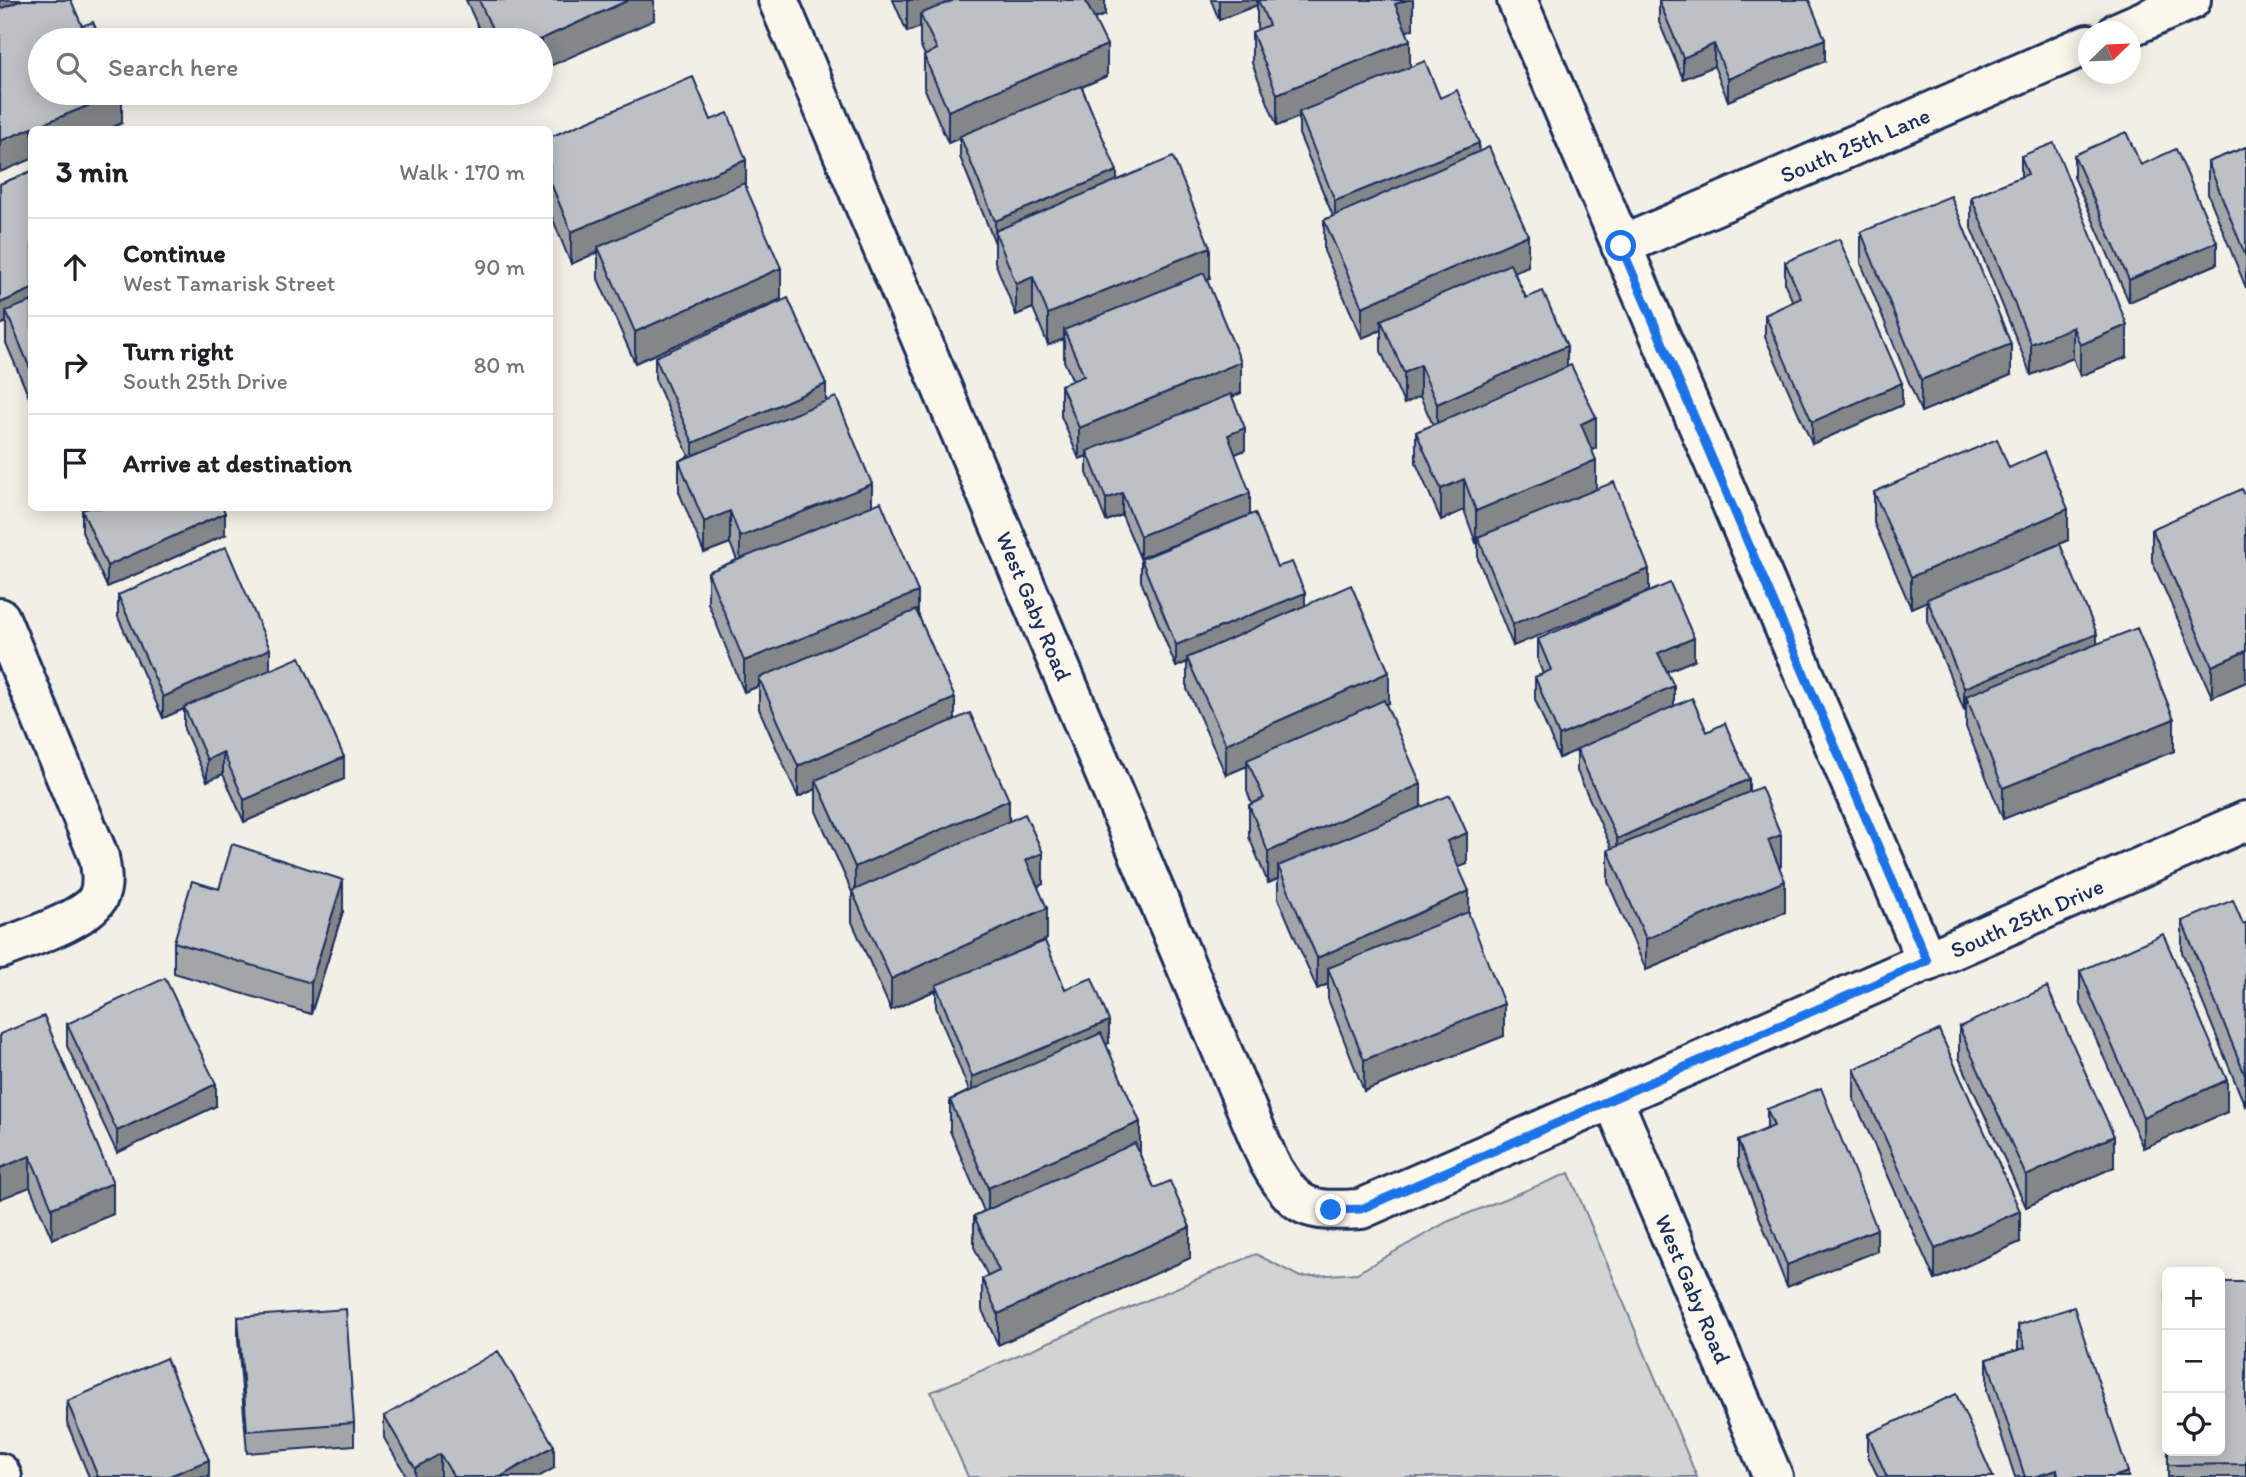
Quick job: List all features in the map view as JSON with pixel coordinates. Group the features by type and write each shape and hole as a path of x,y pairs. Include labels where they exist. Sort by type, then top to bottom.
{"street":[{"name":"West Gaby Road","path":"778,0 1269,1162 1284,1186 1303,1205"},
{"path":"1517,0 1927,961"},
{"path":"2141,22 2191,0"},
{"name":"South 25th Lane","path":"1621,246 2078,48"},
{"path":"0,618 99,857 102,875 99,897 83,914 0,950"},
{"name":"South 25th Drive","path":"1303,1205 1331,1210 1361,1209 2246,821"},
{"name":"West Gaby Road","path":"1612,1100 1773,1477"}],"shaded area":[{"path":"1569,1173 1697,1477 968,1477 931,1392 1256,1254 1300,1277 1357,1273 1447,1222"}],"building":[{"path":"22,0 71,0 82,26 93,22 96,28 28,28 28,105 90,105 38,126 28,126 28,130 0,141 0,9"},
{"path":"479,0 629,0 553,34 553,28 492,28"},
{"path":"954,0 1085,0 1107,45 948,111 924,56 937,49 920,14"},
{"path":"1258,0 1407,0 1395,4 1410,40 1277,94 1252,32 1269,25"},
{"path":"1660,0 1809,0 1825,39 1728,79 1714,44 1683,58"},
{"path":"1425,61 1440,98 1457,90 1479,143 1335,201 1299,112"},
{"path":"693,77 711,120 728,113 746,160 571,232 553,188 553,136"},
{"path":"1081,86 1117,171 995,221 960,136"},
{"path":"2126,132 2141,165 2176,149 2217,242 2129,280 2074,155"},
{"path":"2054,143 2127,325 2080,345 2073,327 2031,344 1971,197 2028,174 2021,156"},
{"path":"1489,147 1528,235 1362,307 1324,220"},
{"path":"2246,147 2246,257 2208,162"},
{"path":"1173,157 1210,247 1048,314 1033,277 1016,284 995,231"},
{"path":"28,173 28,291 0,303 0,184"},
{"path":"744,183 781,268 635,332 598,247"},
{"path":"1951,196 2011,344 1921,380 1861,232"},
{"path":"1839,239 1902,383 1812,422 1765,315 1801,298 1785,262"},
{"path":"1510,264 1526,298 1543,291 1567,346 1437,404 1420,365 1404,373 1381,320"},
{"path":"1204,273 1241,362 1079,428 1061,385 1084,376 1064,330"},
{"path":"788,298 826,384 693,443 655,357"},
{"path":"28,303 28,363 6,311"},
{"path":"1571,365 1596,417 1581,424 1596,460 1476,511 1464,479 1441,489 1416,432"},
{"path":"1231,394 1245,428 1228,435 1250,493 1140,536 1122,493 1106,499 1087,451"},
{"path":"836,397 872,484 740,537 730,511 704,522 679,461"},
{"path":"1997,439 2009,468 2044,452 2068,509 1911,577 1874,492"},
{"path":"1614,482 1649,569 1513,624 1478,537"},
{"path":"2242,489 2246,497 2246,651 2212,666 2152,529"},
{"path":"881,502 918,592 744,661 708,572"},
{"path":"82,511 224,511 225,513 107,566"},
{"path":"1255,513 1277,567 1292,562 1305,593 1176,645 1141,559"},
{"path":"2060,544 2097,634 1964,688 1927,599"},
{"path":"226,547 270,649 163,697 118,595"},
{"path":"1670,583 1694,638 1658,653 1674,686 1559,736 1535,677 1551,670 1538,639"},
{"path":"1351,585 1389,672 1226,744 1187,658"},
{"path":"916,610 955,698 798,766 759,678"},
{"path":"2137,628 2174,719 2003,788 1966,696"},
{"path":"300,657 344,757 244,800 223,752 207,760 184,707"},
{"path":"1692,698 1707,732 1725,723 1749,779 1617,839 1577,749"},
{"path":"1384,700 1421,784 1268,852 1249,805 1264,798 1247,760"},
{"path":"970,713 1009,800 855,867 816,780"},
{"path":"1761,787 1781,835 1768,840 1785,881 1646,939 1608,850"},
{"path":"1450,795 1467,833 1447,841 1469,891 1317,958 1278,866"},
{"path":"1025,814 1043,853 1026,860 1047,908 891,979 852,891"},
{"path":"232,844 343,880 311,983 174,942 192,881 219,889"},
{"path":"2233,900 2243,924 2246,923 2245,1075 2182,921"},
{"path":"1468,912 1504,1004 1364,1060 1328,968"},
{"path":"2163,934 2227,1080 2143,1117 2080,971"},
{"path":"1045,941 1065,989 1092,978 1109,1021 972,1077 936,985"},
{"path":"165,978 216,1084 117,1131 67,1024"},
{"path":"2047,987 2114,1136 2026,1176 1959,1027"},
{"path":"44,1016 113,1183 52,1208 30,1156 0,1168 0,1034"},
{"path":"1939,1030 2020,1211 1935,1249 1854,1069"},
{"path":"1101,1033 1140,1122 988,1188 950,1100"},
{"path":"1821,1088 1877,1229 1787,1265 1738,1141 1774,1126 1767,1109"},
{"path":"1135,1143 1154,1188 1170,1181 1190,1227 998,1314 982,1279 999,1271 974,1216"},
{"path":"2225,1282 2246,1282 2246,1464 2168,1465 2168,1456 2225,1456"},
{"path":"2074,1307 2128,1472 2113,1477 2059,1477 2057,1470 2025,1477 1987,1359 2025,1348 2018,1325"},
{"path":"346,1309 354,1423 247,1431 238,1317"},
{"path":"498,1351 554,1446 500,1477 454,1477 440,1454 415,1468 384,1416"},
{"path":"166,1358 209,1460 167,1477 98,1477 67,1401"},
{"path":"1956,1394 1993,1477 1887,1477 1868,1434"}],"route":[{"path":"1331,1210 1361,1209 1927,961 1621,246"}]}
